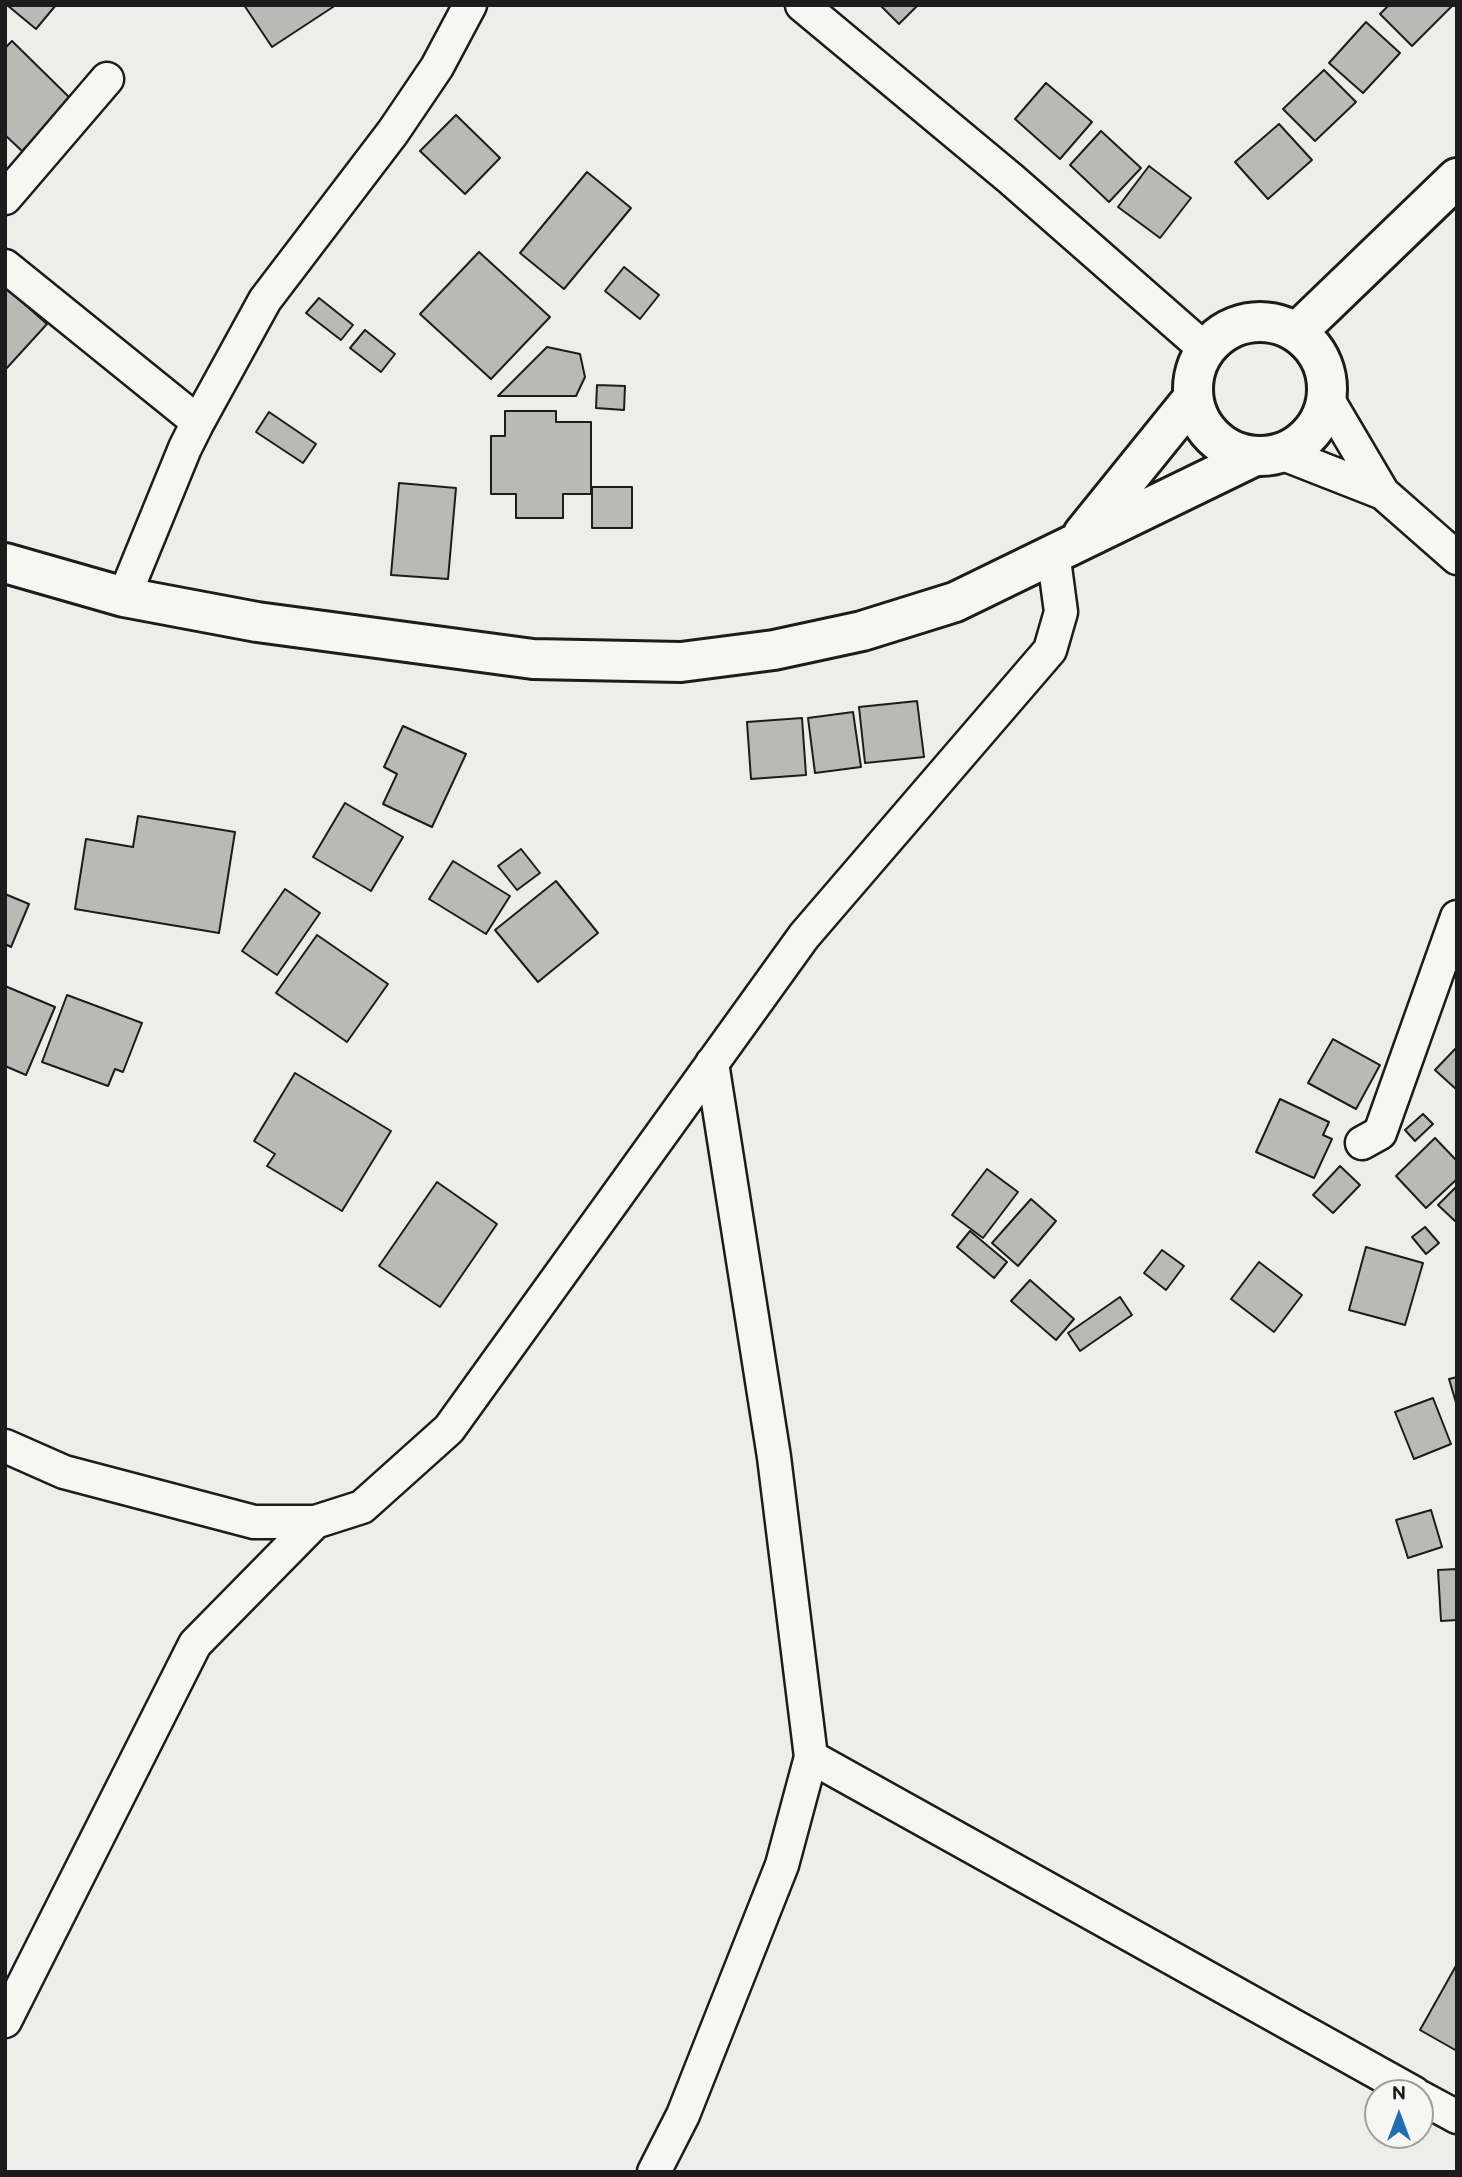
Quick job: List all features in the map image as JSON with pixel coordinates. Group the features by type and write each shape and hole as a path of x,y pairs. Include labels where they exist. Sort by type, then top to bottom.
{"main road":[{"path":"1297,332 1457,178"},
{"path":"5,563 124,597 257,622 533,659 681,662 774,650 862,631 955,602 1065,546 1268,455 1298,445 1312,432 1323,416 1327,379 1322,361 1311,345 1297,332 1279,324 1258,322 1238,326 1220,335 1206,350 1195,372 1193,398 1208,431 1221,444 1237,453 1268,455"},
{"path":"1065,546 1193,398"}],"street":[{"path":"124,597 185,448 265,300 393,132 437,67 470,5"},
{"path":"802,5 1011,179 1206,350"},
{"path":"5,198 107,79"},
{"path":"5,266 198,422"},
{"path":"1327,398 1383,494 1457,558"},
{"path":"1268,455 1383,494"},
{"path":"5,1446 64,1472 254,1522 315,1522 362,1507 449,1429 804,936 1051,650 1061,612 1065,546"},
{"path":"1362,1143 1380,1133 1457,917"},
{"path":"654,2172 683,2116 782,1865 811,1757 774,1457 712,1063"},
{"path":"5,2021 195,1644 315,1522"},
{"path":"811,1757 1389,2079"},
{"path":"1434,2104 1457,2117"}],"building":[{"path":"7,5 56,5 36,29"},
{"path":"244,5 336,5 272,47"},
{"path":"880,5 918,5 899,24"},
{"path":"1389,5 1453,5 1412,46 1380,14"},
{"path":"1366,22 1400,53 1363,93 1329,63"},
{"path":"12,41 72,100 22,151 5,135 5,48"},
{"path":"1324,70 1356,102 1315,141 1283,109"},
{"path":"1046,83 1092,122 1060,159 1015,119"},
{"path":"456,115 500,158 465,194 420,151"},
{"path":"1279,124 1312,160 1268,199 1235,162"},
{"path":"1101,131 1141,168 1109,202 1070,165"},
{"path":"1149,166 1191,198 1160,238 1118,207"},
{"path":"587,172 631,208 564,289 520,253"},
{"path":"479,252 550,317 491,379 420,314"},
{"path":"624,267 659,295 640,319 605,291"},
{"path":"5,287 47,324 5,370"},
{"path":"319,298 353,325 341,340 306,313"},
{"path":"365,330 395,354 381,372 350,348"},
{"path":"547,347 580,354 585,377 576,396 498,396"},
{"path":"597,385 625,386 624,410 596,408"},
{"path":"505,411 556,411 556,422 591,422 591,494 563,494 563,518 516,518 516,494 491,494 491,436 505,436"},
{"path":"269,412 316,444 303,463 256,432"},
{"path":"399,483 456,488 448,579 391,575"},
{"path":"592,487 632,487 632,528 592,528"},
{"path":"917,701 924,757 865,763 859,707"},
{"path":"853,712 861,767 815,773 808,718"},
{"path":"802,718 806,775 751,779 747,722"},
{"path":"403,726 466,754 432,827 383,804 397,774 384,767"},
{"path":"345,803 403,837 371,891 313,857"},
{"path":"138,816 235,832 219,933 75,909 86,839 133,847"},
{"path":"521,849 540,873 517,890 498,866"},
{"path":"453,861 510,896 486,934 429,899"},
{"path":"556,881 598,933 538,982 495,930"},
{"path":"285,889 320,913 277,975 242,951"},
{"path":"5,894 29,904 11,947 5,944"},
{"path":"317,935 388,984 347,1042 276,993"},
{"path":"5,986 55,1007 26,1075 5,1066"},
{"path":"67,995 142,1023 123,1072 115,1069 108,1086 42,1062"},
{"path":"1333,1039 1380,1065 1356,1109 1308,1083"},
{"path":"1457,1047 1457,1090 1435,1070"},
{"path":"295,1073 391,1131 342,1211 267,1166 275,1154 254,1141"},
{"path":"1280,1099 1329,1122 1323,1135 1332,1139 1314,1178 1256,1152"},
{"path":"1423,1114 1433,1124 1415,1141 1405,1130"},
{"path":"1435,1138 1457,1161 1457,1179 1426,1208 1396,1176"},
{"path":"1340,1166 1360,1185 1333,1213 1313,1195"},
{"path":"987,1169 1018,1192 983,1238 952,1215"},
{"path":"437,1182 497,1224 440,1307 379,1266"},
{"path":"1457,1186 1457,1219 1455,1221 1438,1205"},
{"path":"1031,1199 1056,1221 1018,1266 992,1243"},
{"path":"1425,1227 1439,1243 1426,1254 1412,1237"},
{"path":"970,1231 1007,1262 994,1278 957,1247"},
{"path":"1366,1247 1423,1263 1405,1325 1349,1310"},
{"path":"1162,1250 1184,1266 1166,1290 1144,1273"},
{"path":"1259,1262 1302,1295 1274,1332 1231,1299"},
{"path":"1030,1280 1074,1319 1056,1340 1011,1301"},
{"path":"1120,1297 1132,1315 1080,1351 1068,1333"},
{"path":"1457,1377 1457,1406 1449,1379"},
{"path":"1433,1398 1451,1444 1414,1459 1395,1412"},
{"path":"1431,1510 1442,1547 1408,1558 1396,1520"},
{"path":"1457,1569 1457,1620 1441,1621 1438,1570"},
{"path":"1457,1964 1457,2051 1420,2030"}]}
